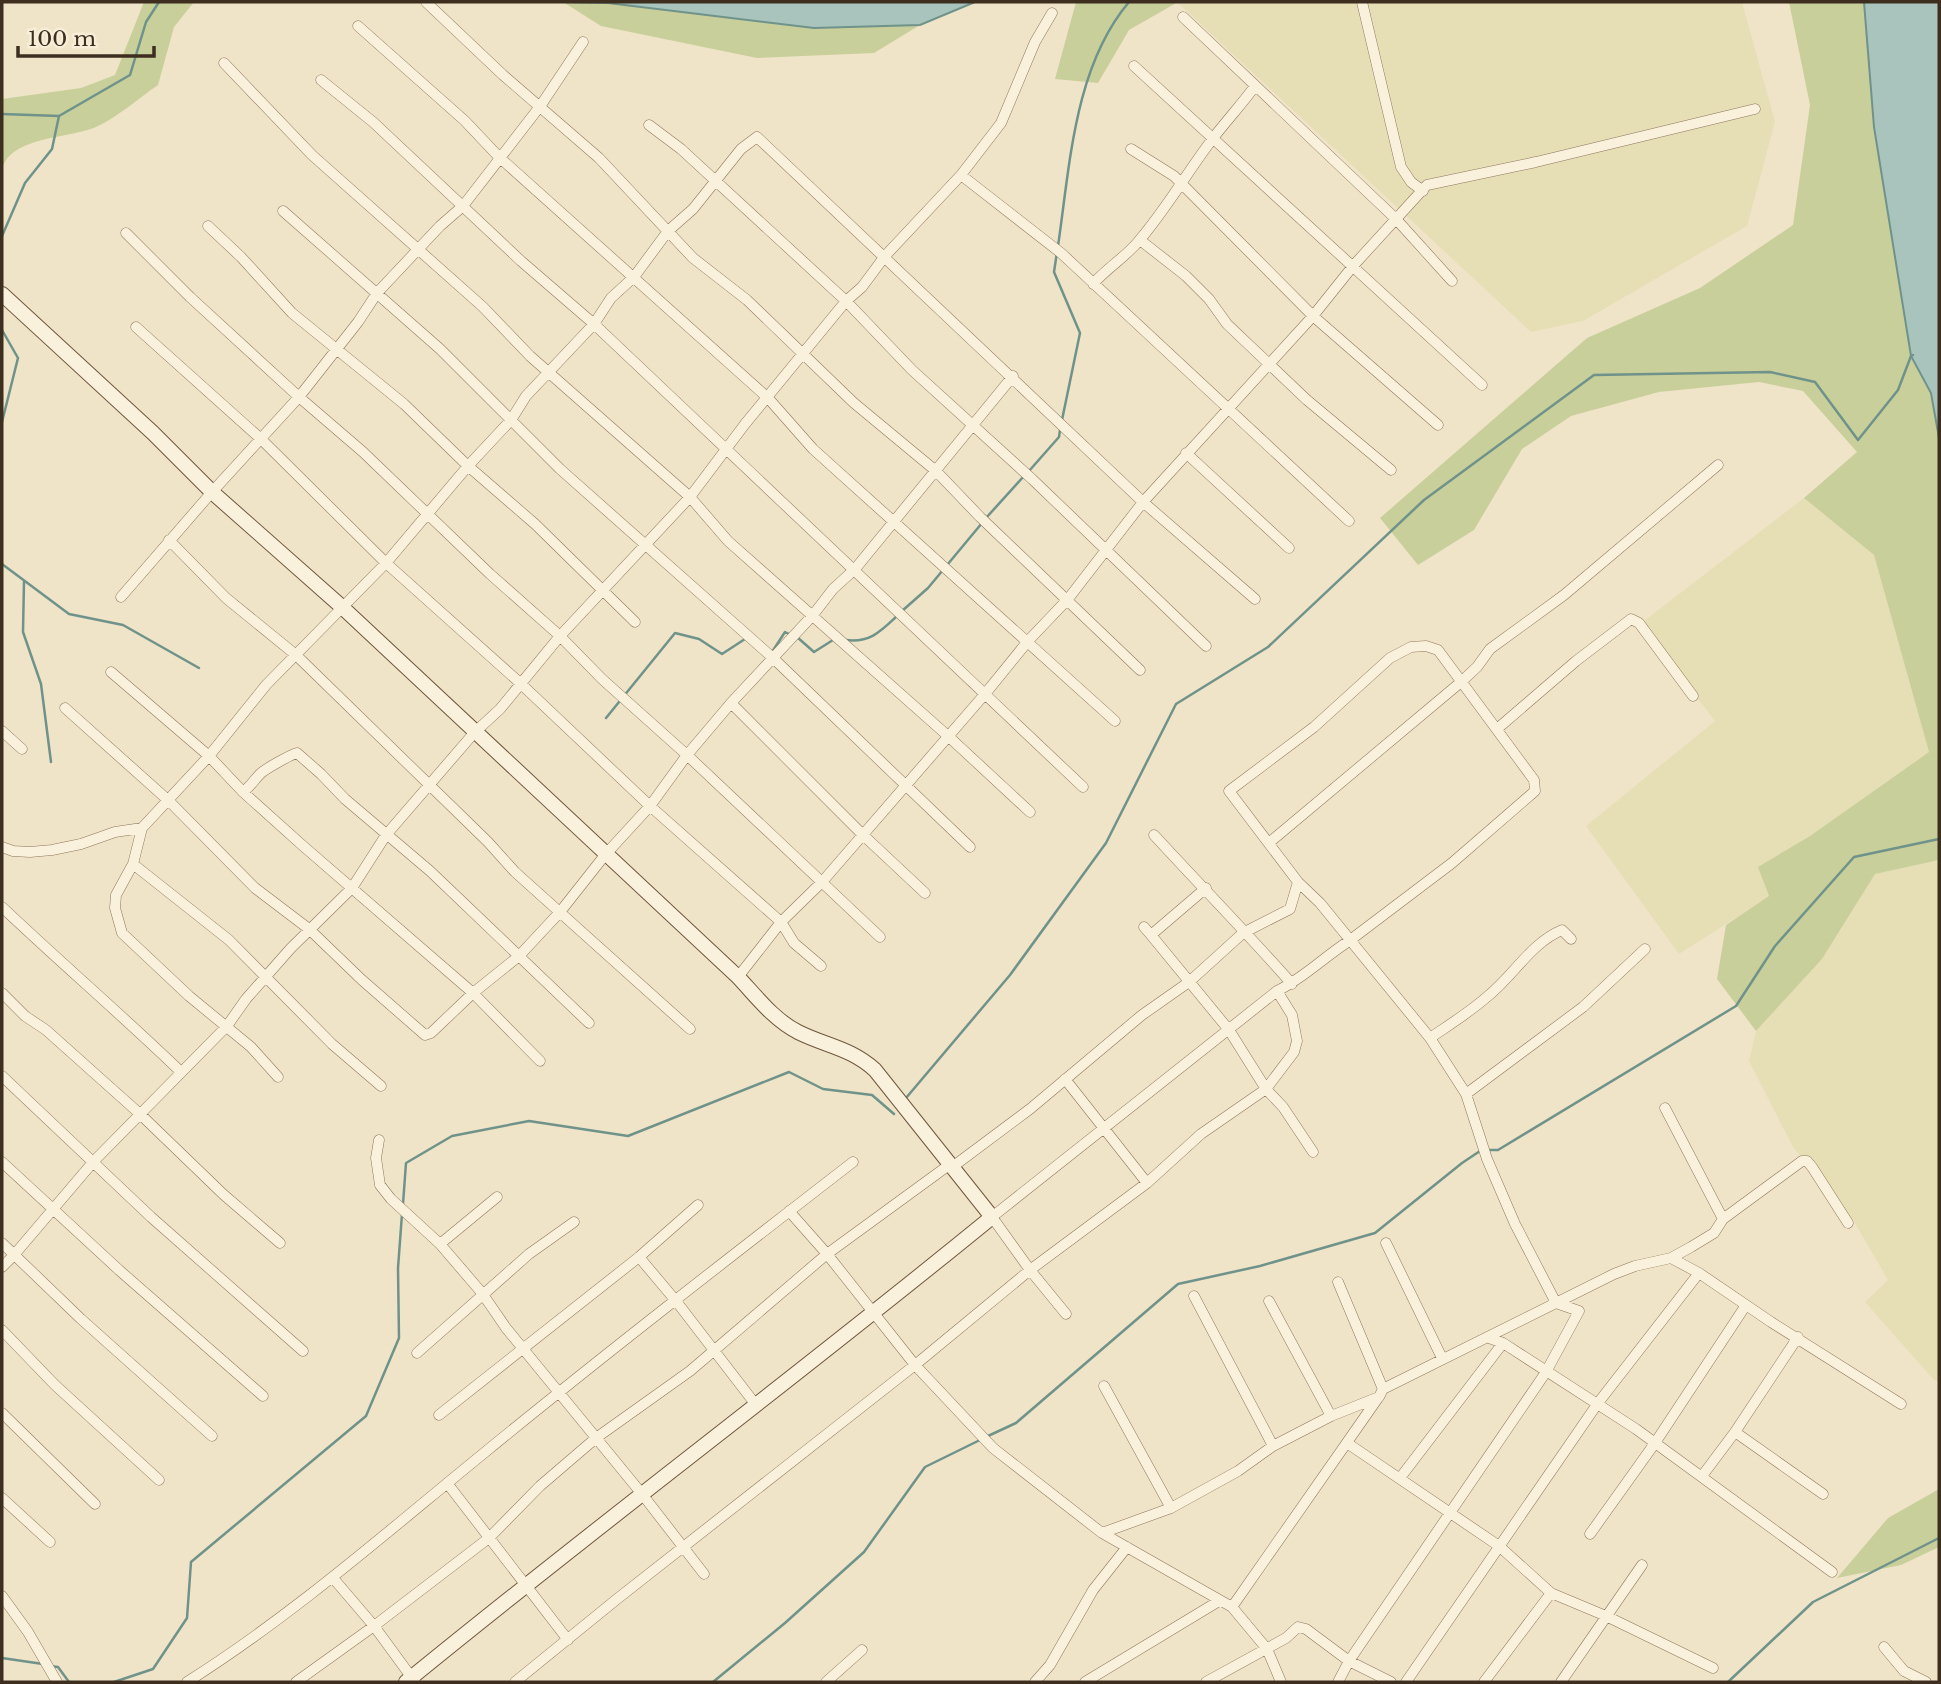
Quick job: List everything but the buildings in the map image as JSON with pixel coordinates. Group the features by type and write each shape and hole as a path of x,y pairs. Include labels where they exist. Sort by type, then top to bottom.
{"street":[{"path":"426,2 503,75 541,105 599,158 693,258 747,300 853,403 936,471 980,517 1140,670"},
{"path":"1362,2 1401,167 1404,175 1423,191"},
{"path":"2,1267 94,1161 227,1026 246,999 309,929 352,888 386,835 474,733 500,709 519,682 559,636 690,497 846,301 862,287 885,256 961,175 1001,123 1035,42 1052,13"},
{"path":"1183,16 1396,219 1452,281"},
{"path":"358,26 465,121 499,157 768,398 813,449 1115,721"},
{"path":"121,597 299,397 358,322 377,293 418,248 463,206 541,105 583,42"},
{"path":"224,63 312,155 483,307 548,373 690,497 728,541 1030,812"},
{"path":"1134,66 1482,385"},
{"path":"321,80 373,122 521,261 594,324 1083,787"},
{"path":"1093,284 1108,267 1140,240 1182,185 1213,137 1255,86"},
{"path":"738,977 781,922 822,881 1028,641 1068,599 1143,502 1229,410 1427,185 1536,162 1755,109"},
{"path":"649,125 681,149 846,301 912,370 1032,479 1206,646"},
{"path":"278,1077 251,1047 189,996 122,933 115,908 116,895 133,864 142,828 209,756 267,685 386,563 468,466 512,420 526,396 594,324 611,298 634,276 668,231 693,209 741,149 757,137 1013,376 1143,502 1255,600"},
{"path":"1131,149 1174,176 1313,316 1438,425"},
{"path":"961,175 1061,253 1349,521"},
{"path":"283,211 440,349 560,468 773,658 970,848"},
{"path":"208,226 241,257 292,313 404,404 468,466 535,524 635,622"},
{"path":"126,233 190,297 363,452 880,937"},
{"path":"1140,240 1186,276 1209,299 1227,324 1307,400 1391,470"},
{"path":"2,293 153,433 212,492 342,607 738,977 786,1026 844,1049 875,1070 1066,1314"},
{"path":"136,327 261,439 386,563 519,682 650,806 781,922 794,943 821,966"},
{"path":"65,708 169,801 255,888 309,929 425,1035 519,956 560,912 605,855 650,806 687,755 813,615 833,589 855,569 1013,376"},
{"path":"1186,453 1289,548"},
{"path":"1270,842 1461,682 1490,649 1564,595 1718,465"},
{"path":"169,540 226,598 296,655 431,785 515,872 690,1029"},
{"path":"1497,729 1576,661 1631,619 1639,623 1693,696"},
{"path":"333,1578 374,1626 411,1681 527,1585 873,1314 1277,991 1292,984 1349,941 1452,863 1535,791 1534,779 1438,650 1426,646 1411,647 1390,658 1314,727 1229,791 1298,882 1320,903 1349,941 1430,1038 1466,1094 1487,1159 1515,1224 1556,1303 1579,1311 1546,1372 1349,1661 1338,1682"},
{"path":"111,672 209,756 243,792 473,993 540,1061"},
{"path":"731,703 925,893"},
{"path":"2,732 22,749"},
{"path":"243,792 252,786 261,773 297,753 386,835 430,871 589,1023"},
{"path":"2,847 30,852 52,850 81,844 114,832 142,828"},
{"path":"1154,835 1206,888 1243,933 1292,984"},
{"path":"133,864 229,940 332,1044 381,1086"},
{"path":"296,1682 489,1538 540,1486 596,1438 714,1352 827,1254 1030,1109 1142,1015 1189,982 1243,933 1290,909 1298,882"},
{"path":"1206,888 1147,931 1229,1030 1266,1088 1283,1107 1313,1152"},
{"path":"2,908 74,975 117,1010 181,1072"},
{"path":"1430,1038 1489,996 1541,942 1562,930 1571,939"},
{"path":"1466,1094 1583,1007 1645,949"},
{"path":"515,1682 915,1366 1030,1270 1147,1183 1201,1134 1266,1088 1294,1052 1297,1041 1292,1015 1277,991"},
{"path":"2,993 25,1016 46,1030 140,1114 215,1186 280,1243"},
{"path":"2,1076 151,1217 303,1351"},
{"path":"1065,1079 1147,1183"},
{"path":"1665,1108 1723,1219"},
{"path":"379,1140 376,1158 380,1185 391,1199 440,1244 482,1293 704,1574"},
{"path":"1102,1533 1171,1508 1238,1471 1273,1446 1381,1393 1442,1358 1489,1338 1635,1266 1671,1258 1714,1233 1723,1219 1802,1161 1807,1161 1848,1223"},
{"path":"2,1162 119,1270 263,1396"},
{"path":"187,1682 230,1655 333,1578 447,1483 853,1162"},
{"path":"440,1244 497,1197"},
{"path":"439,1415 639,1258 698,1205"},
{"path":"789,1211 827,1254 915,1366 993,1448 1102,1533 1232,1607 1267,1649 1281,1682"},
{"path":"417,1353 482,1293 529,1254 574,1222"},
{"path":"2,1243 212,1436"},
{"path":"1386,1243 1442,1358"},
{"path":"639,1258 676,1301 756,1405"},
{"path":"1671,1258 1699,1273 1901,1405"},
{"path":"1406,1682 1598,1403 1699,1273"},
{"path":"1338,1282 1381,1393"},
{"path":"1194,1296 1273,1446"},
{"path":"1269,1301 1331,1416"},
{"path":"1590,1534 1655,1443 1746,1305"},
{"path":"2,1330 55,1385 159,1480"},
{"path":"1702,1476 1735,1432 1798,1337"},
{"path":"1489,1338 1503,1343 1598,1403 1832,1572"},
{"path":"1400,1478 1503,1343"},
{"path":"1104,1386 1171,1508"},
{"path":"1232,1607 1381,1393"},
{"path":"2,1413 95,1504"},
{"path":"1735,1432 1823,1494"},
{"path":"1347,1443 1499,1546 1551,1593 1606,1616 1713,1668"},
{"path":"447,1483 568,1640"},
{"path":"2,1498 50,1542"},
{"path":"1035,1682 1061,1647 1093,1590 1127,1546"},
{"path":"1560,1682 1642,1565"},
{"path":"1484,1682 1551,1593"},
{"path":"2,1596 28,1632 57,1682"},
{"path":"1085,1682 1219,1601"},
{"path":"1206,1682 1286,1638 1298,1627 1306,1629 1349,1661 1391,1682"},
{"path":"1884,1647 1904,1671 1927,1682"},
{"path":"826,1682 862,1650"}],"shaded area":[{"path":"1177,2 1742,2 1775,122 1747,226 1583,321 1531,332"},
{"path":"1804,498 1874,555 1929,752 1810,836 1759,867 1770,896 1679,954 1586,826 1715,721 1640,624"},
{"path":"1939,860 1939,1382 1934,1380 1865,1302 1888,1280 1852,1218 1793,1147 1749,1061 1756,1031 1822,959 1875,874"}],"green space":[{"path":"144,2 194,2 174,27 158,85 98,126 29,144 17,150 7,159 2,170 2,99 81,88 115,75"},
{"path":"563,2 608,3 814,28 920,25 874,53 757,58 601,26"},
{"path":"1076,2 1178,2 1129,30 1098,83 1055,79"},
{"path":"1789,2 1864,2 1874,127 1911,355 1931,393 1939,438 1939,860 1875,874 1822,959 1756,1031 1717,979 1726,925 1769,896 1758,867 1810,836 1929,752 1874,555 1804,498 1857,452 1803,391 1759,382 1659,392 1571,416 1522,449 1474,530 1418,565 1380,518 1587,338 1700,288 1793,225 1810,105"},
{"path":"1939,1489 1939,1547 1901,1565 1837,1578 1888,1518"}],"water":[{"path":"562,2 975,2 920,25 814,28 608,3"},
{"path":"1864,2 1939,2 1939,438 1931,393 1911,356 1874,127"}],"waterway":[{"path":"2,114 59,116 130,75 146,22 159,2"},
{"path":"1058,246 1071,150 1086,86 1096,56 1129,2"},
{"path":"2,236 25,183 52,149 59,116"},
{"path":"1057,252 1054,272 1080,333 1062,420"},
{"path":"2,330 18,358 2,422"},
{"path":"906,1098 1010,975 1106,843 1176,704 1268,647 1424,500 1594,375 1770,372 1815,382 1858,440 1898,390 1913,355"},
{"path":"1029,471 1059,437 1060,430"},
{"path":"986,518 1024,476"},
{"path":"902,611 928,588 982,523"},
{"path":"2,564 69,614 123,625 199,668"},
{"path":"24,581 23,632 41,684 51,762"},
{"path":"846,640 868,638 897,616"},
{"path":"770,651 772,652 785,632 791,635"},
{"path":"606,718 675,633 699,639 722,654 745,639"},
{"path":"797,637 814,652 833,640"},
{"path":"1486,1150 1498,1150 1736,1006 1775,946 1854,857 1939,839"},
{"path":"403,1204 406,1163 452,1136 529,1121 628,1136 789,1072 823,1089 872,1095 894,1114"},
{"path":"988,1436 1016,1423 1178,1284 1260,1266 1375,1233 1480,1151"},
{"path":"114,1682 153,1669 187,1618 191,1562 366,1416 399,1338 398,1268 402,1214"},
{"path":"713,1682 785,1623 864,1552 925,1467 982,1439"},
{"path":"1728,1682 1813,1602 1939,1538"},
{"path":"2,1658 43,1664"},
{"path":"50,1666 58,1667 69,1682"}]}
